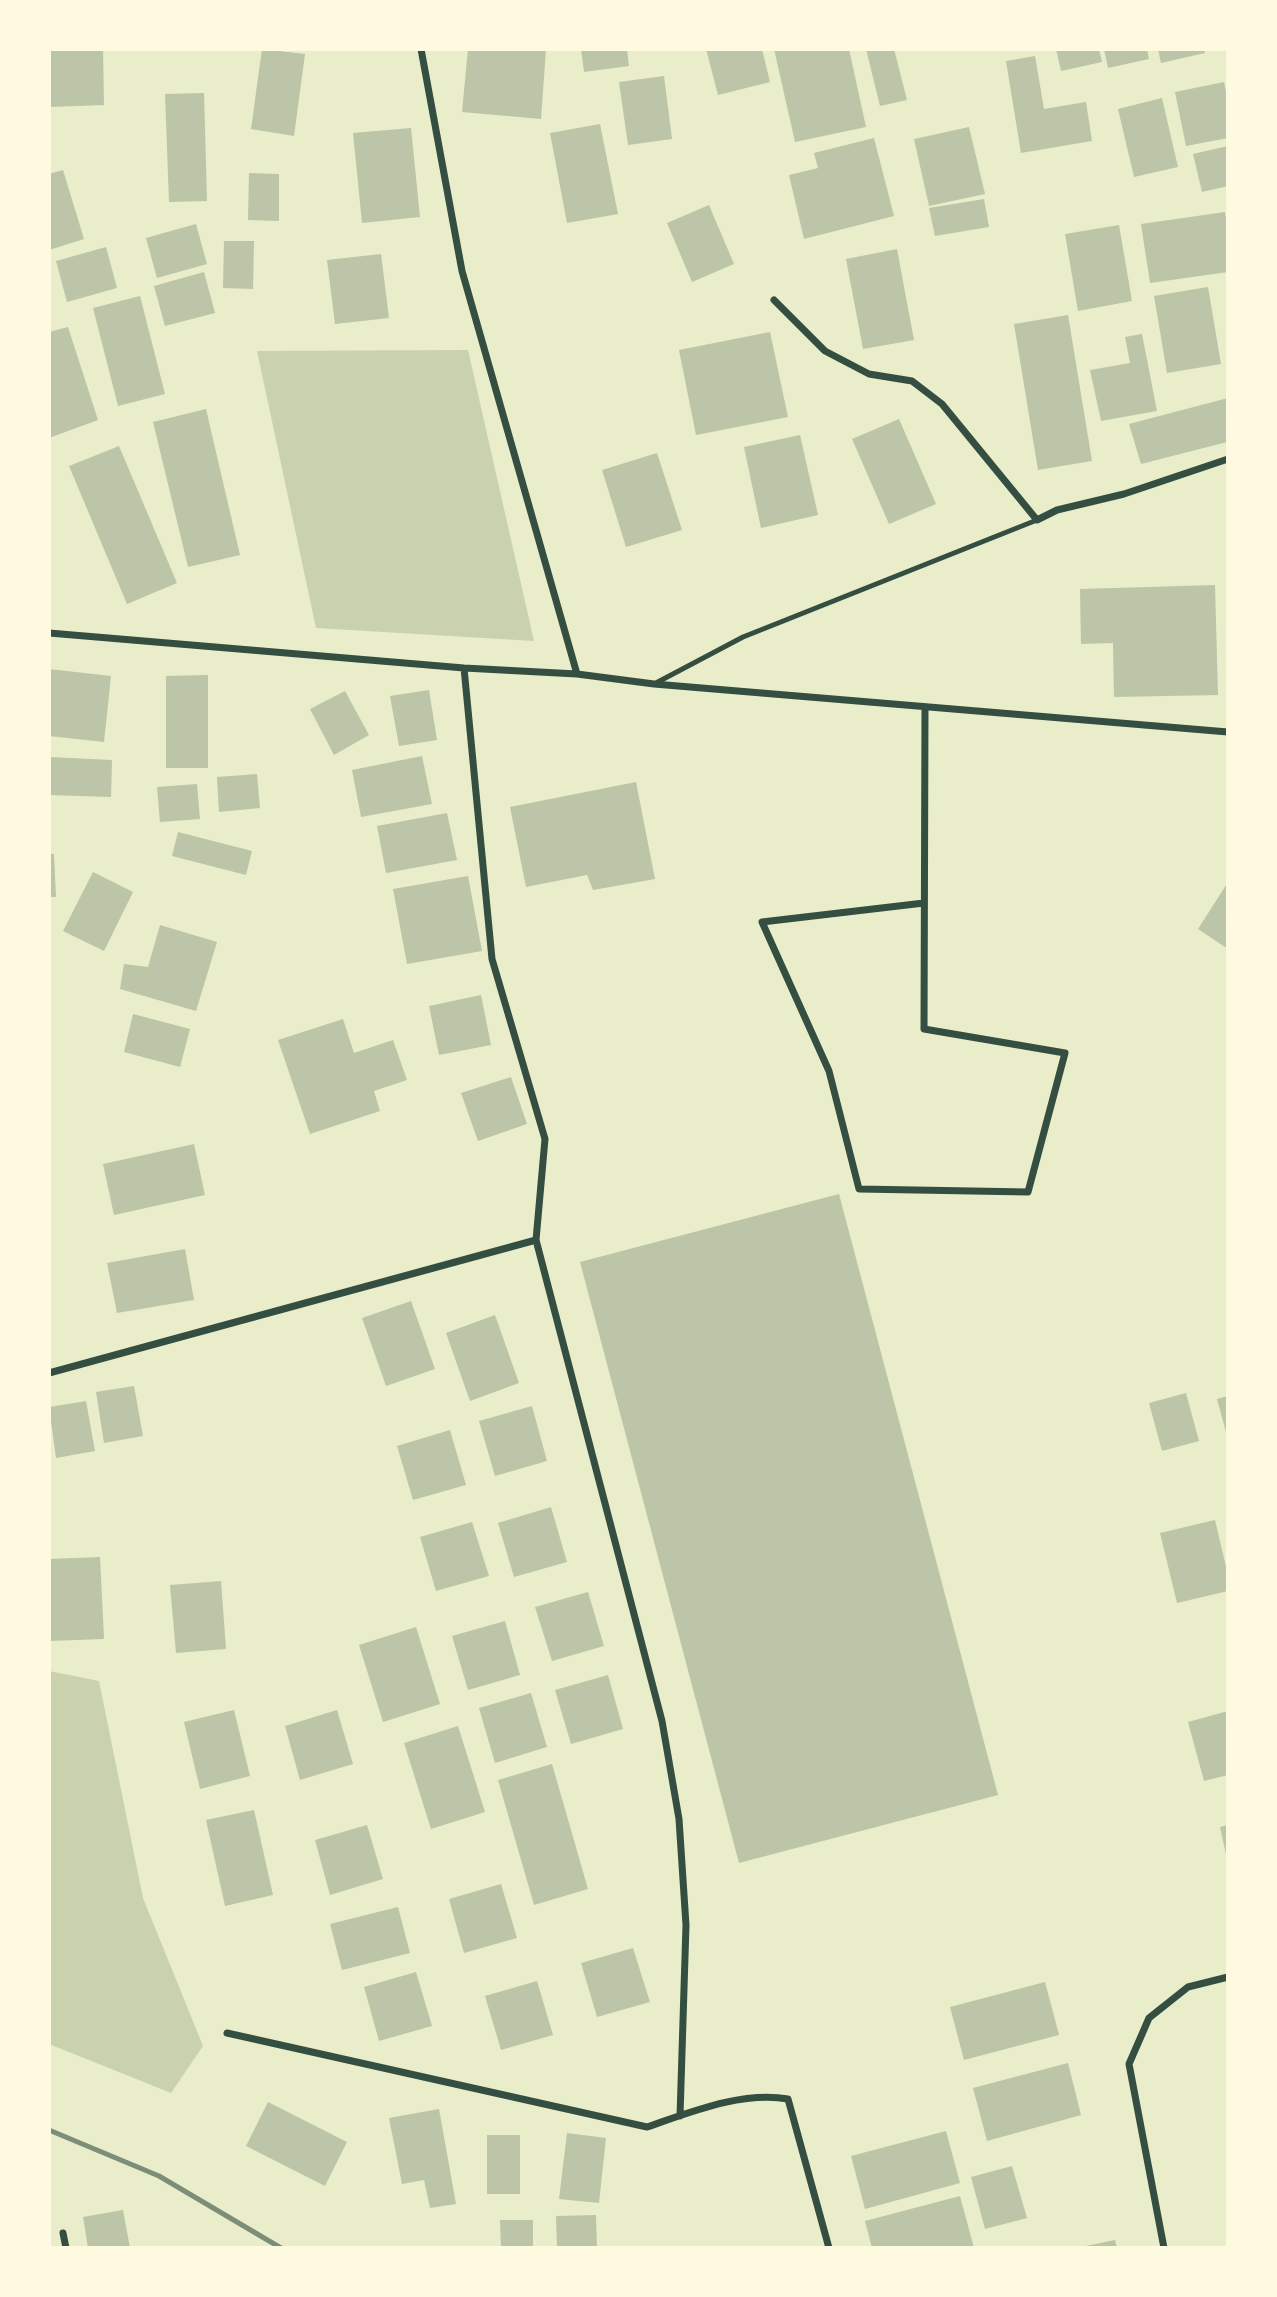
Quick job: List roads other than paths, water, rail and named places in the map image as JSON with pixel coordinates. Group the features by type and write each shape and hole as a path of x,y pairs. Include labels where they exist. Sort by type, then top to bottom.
{"street":[{"path":"421,49 462,271 577,674"},
{"path":"774,300 825,351 869,374 912,381 942,404 1037,520 1057,510 1124,494 1228,459"},
{"path":"49,633 464,668 577,674 654,684 1228,732"},
{"path":"464,668 492,959 545,1139 536,1240 662,1721 679,1819 686,1925 680,2116"},
{"path":"924,903 762,922 829,1071 859,1189 1028,1192 1065,1053 924,1030 925,707"},
{"path":"49,1373 536,1240"},
{"path":"1164,2248 1129,2064 1149,2018 1188,1987 1228,1978"},
{"path":"227,2033 648,2127 711,2106 768,2096 788,2099 829,2248"},
{"path":"63,2232 66,2248"}],"lane":[{"path":"654,684 743,637 1037,520"}],"railway":[{"path":"49,2130 159,2176 281,2248"}]}
